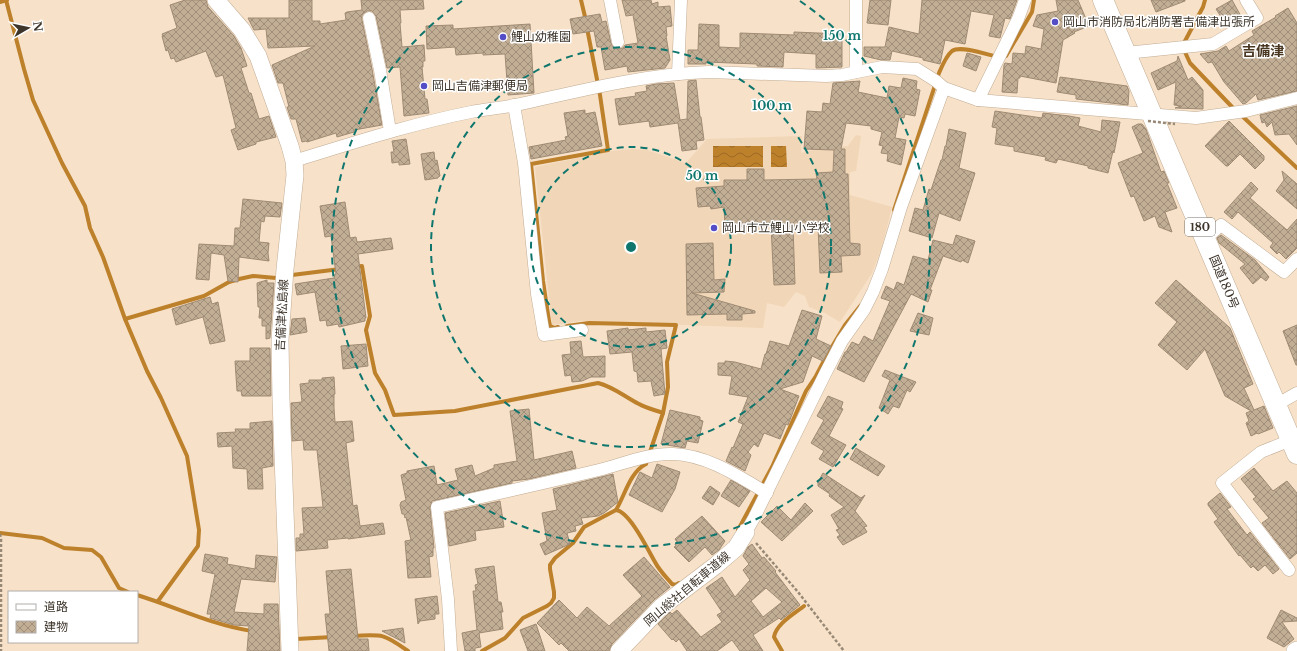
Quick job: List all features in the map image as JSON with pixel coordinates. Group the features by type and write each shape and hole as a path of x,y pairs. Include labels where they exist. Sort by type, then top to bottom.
{"highway":[{"name":"国道180号","path":"1103,0 1126,53 1150,117 1205,239 1294,447"}],"main road":[{"name":"吉備津松島線","path":"216,0 242,30 258,56 294,161 295,175 285,269 280,340 290,651"},
{"name":"岡山総社自転車道線","path":"618,651 661,607 736,548 746,532"}],"street":[{"path":"610,0 618,42"},
{"path":"678,74 681,0"},
{"path":"856,0 856,72"},
{"path":"978,100 1018,19 1025,0"},
{"path":"1126,53 1213,44 1257,18 1246,0"},
{"path":"369,18 380,70 390,131"},
{"path":"294,161 390,131 472,112 514,106 585,89 647,78 709,72 826,76 842,75 882,67 917,69 944,88 978,100 1150,117 1196,118 1222,115 1246,111 1297,98"},
{"path":"746,532 842,341 864,310 873,292 882,269 900,207 944,88"},
{"path":"514,106 524,163 537,294 544,335 582,330"},
{"path":"1205,239 1221,225 1284,272 1297,259"},
{"path":"1276,405 1297,393"},
{"path":"1289,570 1222,483 1261,452 1294,447"},
{"path":"451,651 448,600 437,508 656,455 673,454 696,458 731,472 766,493"}],"path":[{"path":"1150,117 1175,124"},
{"path":"746,532 798,592 844,651"},
{"path":"0,534 2,539 1,651"}],"shaded area":[{"name":"岡山市立鯉山小学校","path":"856,135 861,136 856,171 850,172 850,195 892,207 881,250 872,273 840,322 825,313 809,307 805,296 796,292 784,307 767,303 763,328 581,321 552,325 535,167 611,151 633,149 647,150 686,163 707,139 802,136 801,153 822,148 848,146"}],"water":[{"path":"713,146 763,146 763,167 713,167"},
{"path":"771,146 786,146 787,167 771,167"}],"building":[{"path":"185,0 206,0 208,7 234,36 241,48 247,66 241,68 259,119 269,116 276,137 256,142 256,144 238,150 231,130 236,128 223,75 216,77 206,51 176,62 174,58 171,59 168,50 166,51 162,34 177,28 170,5"},
{"path":"289,0 312,0 312,21 320,21 320,24 346,20 345,13 362,10 361,0 423,0 424,9 400,10 400,23 402,47 424,45 425,61 423,61 422,67 425,99 427,99 429,113 404,116 400,67 387,68 376,16 372,11 367,11 362,15 362,20 382,125 354,130 354,132 337,137 336,133 307,142 302,142 296,119 291,119 287,107 289,107 283,83 278,83 272,65 315,46 268,48 266,29 254,30 248,18 289,18"},
{"path":"622,0 651,0 652,4 658,2 658,7 670,6 672,26 666,27 666,36 670,60 665,68 628,72 627,66 605,70 601,47 597,47 594,31 573,34 570,19 600,14 602,22 606,21 613,47 619,49 623,48 625,45 638,43 633,15 626,16"},
{"path":"870,0 891,0 888,25 867,23"},
{"path":"922,0 1017,0 1010,19 1005,18 1000,38 989,36 994,15 971,11 965,44 945,40 940,64 923,60 923,58 892,51 890,60 881,60 864,56 864,47 885,47 889,27 919,34"},
{"path":"1056,0 1078,0 1089,26 1074,32 1075,33 1063,40 1056,83 1020,76 1020,78 1018,78 1017,93 1002,92 1005,63 1012,64 1013,53 1025,54 1026,46 1041,49 1044,29 1033,26 1037,15 1058,11"},
{"path":"1151,0 1185,0 1185,1 1156,12"},
{"path":"1232,0 1242,18 1227,26 1216,9"},
{"path":"1288,8 1297,23 1297,91 1258,100 1256,94 1243,104 1224,82 1212,62 1208,63 1200,54 1218,51 1226,46 1229,51 1254,35 1252,31"},
{"path":"530,24 534,93 508,95 505,54 483,55 483,53 456,55 455,47 427,49 426,26 453,25 453,29"},
{"path":"699,24 719,25 719,47 740,48 740,33 794,35 794,32 842,34 842,67 816,68 816,54 784,52 783,67 757,66 757,64 706,62 706,64 688,64 688,50 698,50"},
{"path":"967,53 981,57 976,71 963,66"},
{"path":"1178,56 1188,80 1192,77 1203,90 1203,109 1175,108 1181,106 1174,105 1176,82 1158,90 1151,73 1177,61"},
{"path":"1060,77 1127,86 1129,91 1128,105 1076,99 1076,95 1057,92"},
{"path":"903,78 917,81 916,89 920,90 915,116 905,114 904,118 899,117 895,138 906,140 901,165 887,161 888,154 881,153 883,146 879,145 882,132 871,129 871,126 846,123 841,149 845,149 845,174 848,174 850,243 860,244 860,255 841,256 842,272 820,273 818,226 793,226 795,284 774,285 771,226 725,227 724,207 711,209 710,206 698,207 696,188 724,186 724,180 747,180 747,169 764,169 764,180 817,179 816,173 833,172 834,150 804,149 807,111 822,112 823,103 830,104 833,83 860,81 858,92 887,98 889,86 901,88"},
{"path":"696,80 704,140 696,141 697,149 682,151 678,123 650,127 649,121 619,125 615,99 636,96 635,93 647,91 646,86 656,84 674,83 680,120 687,119 688,81"},
{"path":"1297,106 1297,145 1289,134 1275,135 1272,122 1267,127 1265,122 1262,123 1260,115"},
{"path":"585,110 585,114 595,112 602,146 531,159 529,147 566,140 565,137 568,136 564,113"},
{"path":"995,111 1042,118 1043,113 1080,118 1078,126 1101,132 1102,120 1120,122 1114,153 1113,151 1108,173 1088,168 1088,166 1058,159 1056,163 1045,160 1046,157 1014,151 1014,147 995,144 997,128 992,127"},
{"path":"1229,121 1264,156 1264,160 1255,169 1240,154 1228,166 1226,166 1205,146"},
{"path":"1142,124 1146,129 1161,172 1164,171 1177,208 1165,212 1172,232 1159,227 1155,216 1144,221 1134,196 1131,197 1118,163 1143,153 1132,127"},
{"path":"949,129 966,133 959,168 975,173 960,221 939,213 932,238 909,231 915,208 923,210 929,189 931,190 942,160"},
{"path":"406,139 410,164 399,165 399,162 392,163 391,152 394,152 392,141"},
{"path":"434,152 435,161 437,160 440,176 438,178 425,180 421,154"},
{"path":"1282,171 1297,184 1297,209 1276,191 1284,180"},
{"path":"1251,182 1258,189 1250,198 1287,230 1297,219 1297,248 1286,259 1279,252 1277,254 1270,247 1273,243 1238,212 1232,219 1224,212"},
{"path":"243,199 282,203 280,217 265,216 264,222 261,221 259,242 269,243 269,261 239,257 238,282 228,281 224,255 211,253 209,280 196,279 199,244 234,246 235,228 240,228"},
{"path":"345,202 350,238 356,237 357,242 391,238 393,249 358,254 366,318 365,321 339,327 338,324 327,326 326,320 320,321 315,292 297,295 295,284 334,278 336,274 331,236 325,237 320,206"},
{"path":"956,235 975,241 968,263 962,260 961,262 943,256 930,290 932,290 928,302 911,294 864,382 837,369 845,352 852,342 859,345 864,336 873,341 890,301 881,298 886,286 894,290 897,282 904,285 913,256 928,260 933,240 953,245"},
{"path":"1221,235 1255,260 1269,277 1266,281 1261,277 1253,284 1240,268 1245,264 1219,243 1217,238"},
{"path":"713,243 714,280 725,279 724,292 692,293 755,311 755,313 742,314 742,320 727,320 727,314 687,315 686,244"},
{"path":"267,280 267,283 274,283 270,338 266,339 266,326 262,326 262,318 259,318 260,307 258,307 257,283"},
{"path":"1176,280 1230,328 1253,384 1244,388 1254,410 1264,406 1273,428 1251,436 1246,423 1249,421 1246,413 1251,411 1225,396 1205,349 1187,370 1158,345 1177,322 1155,303"},
{"path":"210,297 212,304 218,302 225,341 210,344 203,317 176,325 172,309"},
{"path":"802,310 822,316 816,339 831,346 823,361 812,356 803,382 780,389 799,396 788,425 786,424 780,439 764,433 758,447 754,444 748,452 751,455 745,471 726,461 743,424 738,422 748,397 729,394 732,376 718,375 718,363 725,363 725,361 735,362 761,369 770,341 789,346"},
{"path":"918,313 933,318 929,335 910,331"},
{"path":"305,318 307,332 290,335 292,319"},
{"path":"1297,325 1297,365 1296,365 1283,331"},
{"path":"628,328 628,330 646,328 646,332 665,330 667,348 661,349 665,394 654,396 651,381 638,382 637,372 634,371 632,352 610,354 607,331"},
{"path":"581,341 583,357 605,356 605,377 591,377 582,381 572,382 571,375 565,376 562,355 571,354 570,342"},
{"path":"366,344 368,366 343,369 341,346"},
{"path":"250,348 270,348 271,396 242,396 241,391 237,391 235,361 250,361"},
{"path":"885,370 916,382 910,392 907,390 899,408 893,406 888,414 879,408 890,380 882,376"},
{"path":"334,377 335,422 352,421 354,441 346,443 353,506 357,505 360,526 383,523 385,534 327,540 328,548 296,551 296,538 300,538 300,534 304,534 302,508 323,507 317,450 304,450 303,440 292,441 291,403 302,402 300,384 309,383 309,380 322,380 322,378"},
{"path":"828,396 843,402 841,408 843,409 829,436 846,445 833,467 819,459 824,451 811,443 824,420 817,416"},
{"path":"529,409 534,460 572,451 576,468 529,479 512,481 512,483 432,501 430,508 434,548 433,556 429,557 431,577 408,578 405,541 411,540 406,517 405,518 404,514 402,514 400,505 401,502 406,500 401,475 407,473 407,471 434,466 437,485 458,480 455,469 472,465 475,476 494,468 494,465 517,461 510,411"},
{"path":"670,410 700,417 700,420 703,421 698,443 687,441 685,448 661,444"},
{"path":"272,421 273,466 262,468 263,489 248,489 247,469 233,468 232,446 218,447 217,433 236,432 235,429 250,429 250,423"},
{"path":"856,448 885,466 878,476 850,459"},
{"path":"657,464 680,472 675,489 662,512 629,495 640,472 652,478"},
{"path":"1254,468 1273,491 1287,481 1297,493 1297,553 1290,559 1262,523 1269,518 1253,499 1256,497 1241,479"},
{"path":"823,473 861,498 865,495 855,511 867,526 864,527 867,532 843,545 837,537 840,535 836,530 839,529 831,515 844,507 829,496 830,494 818,486 818,482"},
{"path":"613,474 618,502 598,516 581,518 583,524 575,526 576,531 567,533 570,544 545,555 540,544 547,541 542,513 557,510 553,489"},
{"path":"731,480 750,491 739,507 721,496"},
{"path":"710,486 720,493 713,505 702,498"},
{"path":"1220,493 1231,507 1227,509 1247,535 1250,532 1279,569 1273,574 1265,565 1258,571 1253,566 1251,568 1240,555 1239,556 1214,522 1218,519 1208,503"},
{"path":"500,501 504,527 475,531 476,540 449,546 445,513"},
{"path":"805,503 813,511 782,541 761,522 777,506 791,520"},
{"path":"702,516 725,541 719,550 712,555 705,547 689,562 674,547 676,546 675,544 677,542 675,539"},
{"path":"752,544 762,558 764,557 800,605 781,620 779,618 753,635 763,651 740,651 732,640 717,651 687,651 679,639 676,642 673,639 672,640 658,624 670,612 672,614 677,610 701,637 722,622 717,615 722,612 706,588 722,577 735,597 750,580 743,570 749,564 743,556 748,547","holes":["766,588 782,602 763,617 751,601"]},
{"path":"205,554 228,558 227,564 255,569 256,555 277,557 275,582 241,579 234,612 264,614 264,604 278,604 280,651 247,651 249,626 234,625 210,618 211,614 207,614 215,574 202,571"},
{"path":"644,557 670,587 654,600 612,644 609,651 569,651 561,643 559,645 537,623 559,600 577,618 587,607 609,626 642,596 623,575"},
{"path":"494,566 498,602 501,602 503,612 501,612 503,629 479,633 481,647 475,648 475,651 465,651 462,633 477,630 473,591 476,591 475,585 478,584 475,569"},
{"path":"351,569 358,639 368,639 369,651 329,651 325,614 330,614 326,571"},
{"path":"437,596 439,614 435,614 435,619 420,621 418,624 415,599"},
{"path":"1281,610 1297,618 1297,621 1282,622 1294,639 1284,647 1267,638"},
{"path":"536,624 545,651 528,651 520,630"},
{"path":"403,628 405,643 382,631"}],"waterway":[{"path":"6,0 33,100 62,163 85,206 90,228 103,257 125,319 147,371 187,456 199,530 198,546 158,601"},
{"path":"0,2 7,0"},
{"path":"581,0 586,21"},
{"path":"1006,56 1032,12 1034,0"},
{"path":"1205,0 1203,7 1185,41 1185,52 1190,63 1235,110"},
{"path":"558,327 555,328 550,326 549,321 543,281 531,164 608,150 600,95 587,28"},
{"path":"894,210 944,61 952,51 956,49 975,51 998,57"},
{"path":"1240,114 1297,168"},
{"path":"354,267 362,266 370,316 366,330 375,373 385,390 394,415 455,411 598,383 642,405 663,413 646,464 636,472 628,484 616,510"},
{"path":"292,275 340,269"},
{"path":"125,319 204,296 229,282 239,279 253,276 276,278"},
{"path":"738,530 772,467 806,391 845,325 861,305"},
{"path":"567,326 589,323 676,325 667,362 668,387 663,413"},
{"path":"482,651 505,638 523,618 551,603 554,598 554,592 550,565 555,558 573,543 584,527 616,510 621,512 633,524 665,576 672,584 676,585 679,583"},
{"path":"0,533 42,538 64,548 92,550 101,557 119,588 126,591"},
{"path":"138,595 223,625 252,631"},
{"path":"782,651 774,637 775,632 786,620 804,606"},
{"path":"353,636 383,636 394,641 408,651"},
{"path":"296,639 333,637"}],"place":[{"name":"岡山市消防局北消防署吉備津出張所","path":"1055,22"},
{"name":"鯉山幼稚園","path":"503,37"},
{"name":"岡山吉備津郵便局","path":"424,86"},
{"name":"岡山市立鯉山小学校","path":"714,228"}],"district":[{"name":"吉備津","path":"1263,51"}]}
